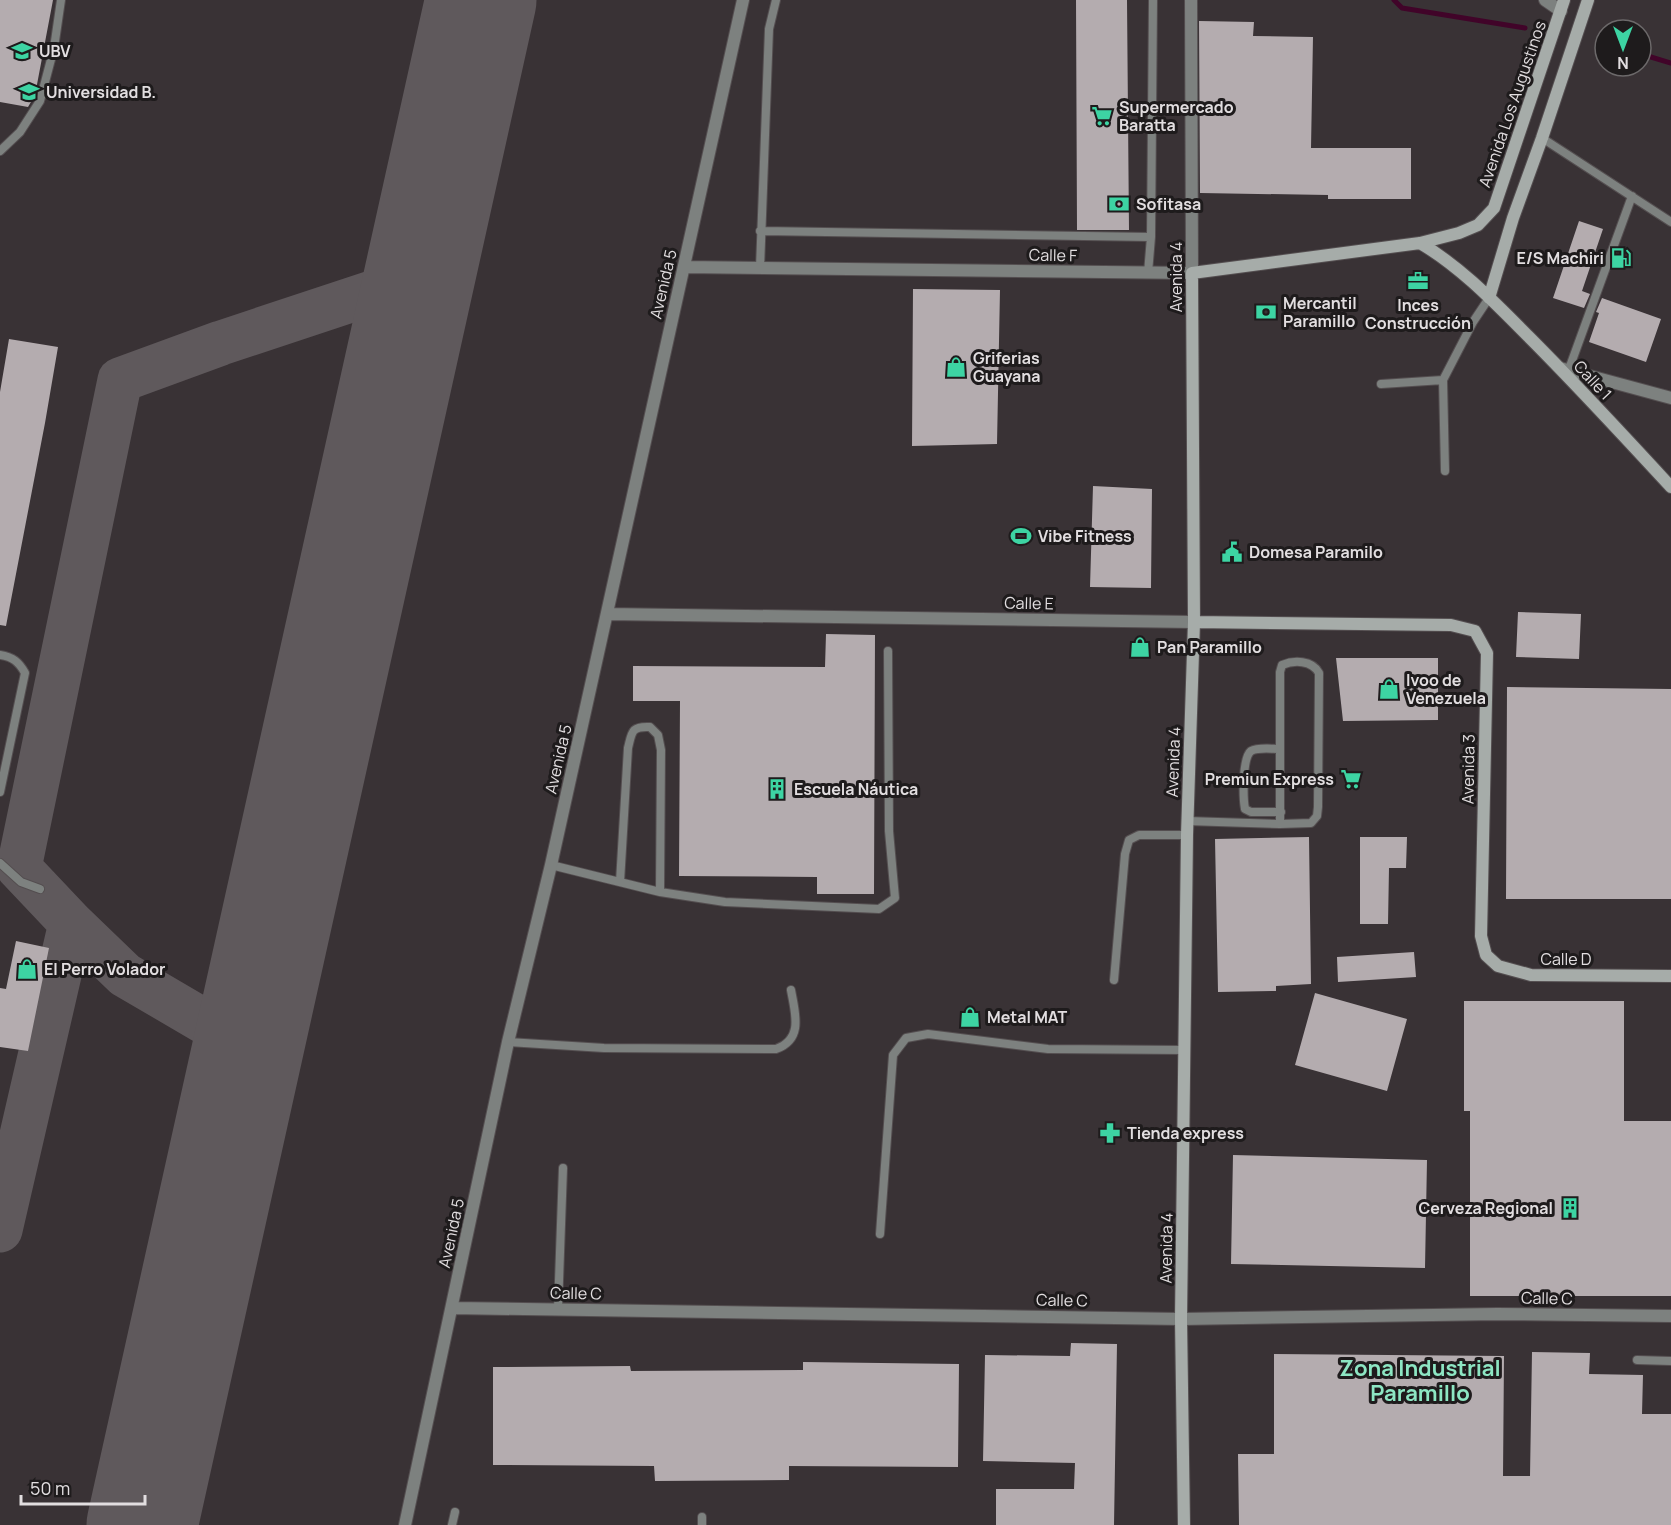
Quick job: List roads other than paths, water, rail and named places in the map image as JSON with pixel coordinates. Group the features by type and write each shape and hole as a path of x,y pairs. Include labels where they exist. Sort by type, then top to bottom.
{"main road":[{"path":"1489,298 1513,218 1588,0"},
{"name":"Avenida Los Augustinos","path":"1420,243 1459,233 1478,225 1494,208 1562,6"},
{"name":"Calle F","path":"1192,273 1420,243"},
{"name":"Calle 1","path":"1420,243 1438,254 1489,298 1564,369 1671,487"},
{"name":"Avenida 4","path":"1184,1525 1181,1318 1187,821 1194,622 1192,273"},
{"name":"Calle E","path":"1194,622 1451,625"},
{"name":"Avenida 3","path":"1451,625 1474,631 1487,653 1481,936"},
{"name":"Calle D","path":"1481,936 1486,955 1498,966 1532,975 1671,976"}],"street":[{"name":"Avenida 5","path":"405,1525 508,1042 551,865 743,0"},
{"name":"Avenida 4","path":"1191,0 1192,273"},
{"path":"1545,0 1562,6"},
{"name":"Calle F","path":"684,267 1192,273"},
{"path":"1564,369 1671,398"},
{"name":"Calle E","path":"607,614 1194,622"},
{"name":"Calle C","path":"452,1308 1181,1318 1497,1314 1671,1316"}],"lane":[{"path":"0,151 20,132 40,101 54,48 61,0"},
{"path":"760,268 769,30 776,0"},
{"path":"1148,273 1153,0"},
{"path":"1542,138 1671,222"},
{"path":"1564,369 1632,196"},
{"path":"760,231 1150,237"},
{"path":"1445,471 1443,380 1473,322 1489,298"},
{"path":"1381,384 1443,380"},
{"path":"551,865 660,892 725,903 879,909 895,898 889,831 888,651"},
{"path":"0,655 9,656 20,662 25,673 0,792"},
{"path":"1187,821 1280,824 1311,823 1317,816 1319,673 1309,663 1288,663 1282,665 1280,672 1280,824"},
{"path":"620,882 628,748 633,730 638,726 650,727 658,735 661,750 660,892"},
{"path":"1280,749 1249,752 1246,759 1243,800 1245,809 1251,812 1281,812"},
{"path":"1114,980 1125,854 1129,840 1139,836 1187,835"},
{"path":"0,863 21,882 40,889"},
{"path":"508,1042 604,1048 776,1049 785,1045 795,1030 796,1016 792,990"},
{"path":"880,1234 893,1055 906,1038 928,1034 1048,1049 1185,1050"},
{"path":"558,1310 563,1168"},
{"path":"1637,1360 1671,1360"},
{"path":"452,1525 455,1512"}],"waterway":[{"path":"1394,0 1402,8 1525,28"},
{"path":"1653,58 1671,63"}],"place":[{"name":"UBV","path":"22,51"},
{"name":"Universidad B.","path":"29,92"},
{"name":"Supermercado Baratta","path":"1102,116"},
{"name":"Sofitasa","path":"1119,204"},
{"name":"E/S Machiri","path":"1621,258"},
{"name":"Inces Construcción","path":"1418,281"},
{"name":"Mercantil Paramillo","path":"1266,312"},
{"name":"Griferias Guayana","path":"956,367"},
{"name":"Vibe Fitness","path":"1021,536"},
{"name":"Domesa Paramilo","path":"1232,552"},
{"name":"Pan Paramillo","path":"1140,647"},
{"name":"Ivoo de Venezuela","path":"1389,689"},
{"name":"Premiun Express","path":"1351,779"},
{"name":"Escuela Náutica","path":"777,789"},
{"name":"El Perro Volador","path":"27,969"},
{"name":"Metal MAT","path":"970,1017"},
{"name":"Tienda express","path":"1110,1133"},
{"name":"Cerveza Regional","path":"1570,1208"}],"district":[{"name":"Zona Industrial Paramillo","path":"1420,1380"}]}
